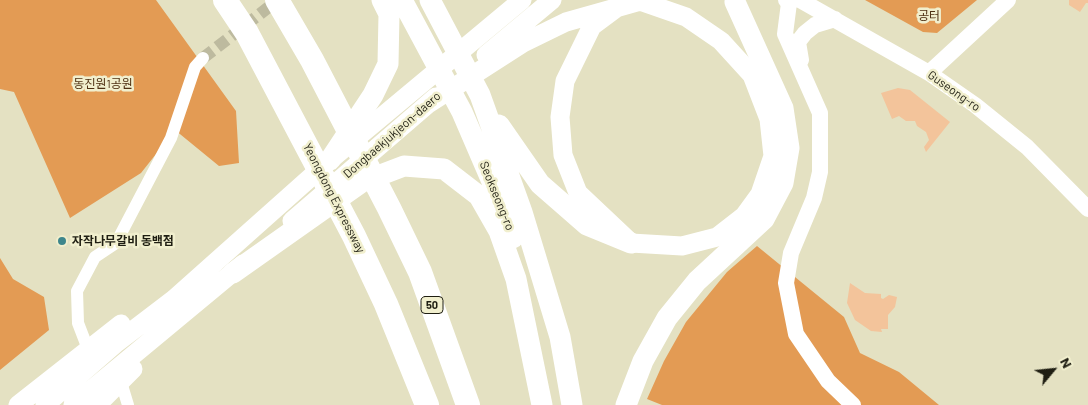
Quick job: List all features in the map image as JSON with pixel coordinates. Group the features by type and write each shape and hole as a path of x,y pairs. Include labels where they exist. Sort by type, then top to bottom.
{"highway":[{"name":"Yeongdong Expressway","path":"225,0 247,33 354,236 386,304 426,405"},
{"name":"50","path":"277,0 330,94 390,208 420,272 468,405"},
{"path":"330,160 373,95 388,64 389,14 382,0"},
{"name":"Seokseong-ro","path":"402,0 462,112 506,214 542,338 557,405"},
{"path":"626,405 643,361 667,318 697,281 764,219 783,183 789,148 783,108 735,2"},
{"name":"Seokseong-ro","path":"433,6 480,96 522,212 560,337 572,405"},
{"path":"480,96 540,184 587,224 631,243"},
{"path":"233,273 362,182 404,166 444,168 479,196 499,231 516,279 542,405"}],"main road":[{"name":"Dongbaekjukjeon-daero","path":"73,405 330,160 522,0"},
{"name":"Dongbaekjukjeon-daero","path":"45,405 115,344 233,273 428,104 552,0"},
{"path":"428,104 523,43 566,22 640,1 686,17 721,42 752,75 769,120 773,156 760,194 744,216 717,237 682,246 631,243 578,193 563,155 560,117 565,81 592,26 628,0"},
{"name":"Dongbaekjukjeon-daero","path":"18,405 122,324 180,304"},
{"name":"Dongbaekjukjeon-daero","path":"97,405 121,382 180,304"}],"street":[{"path":"786,0 789,3 786,34 820,113 820,172 814,198 791,253 786,283 796,334 828,381 853,405"},
{"name":"Guseong-ro","path":"800,0 929,73 975,105 1027,147 1088,209"},
{"path":"929,73 1008,0"},
{"path":"802,70 798,42 815,25 835,19"},
{"path":"88,349 78,323 78,291 95,257 116,243 171,138 195,67 203,58"},
{"path":"121,382 128,405"}],"shaded area":[{"path":"1069,0 1088,0 1088,3 1080,12 1069,5"},
{"path":"898,88 910,90 950,122 926,152 924,147 929,140 926,132 917,126 915,121 906,121 899,116 892,119 881,93"},
{"path":"850,283 865,293 881,294 883,299 889,295 897,297 895,307 888,315 888,329 881,329 882,332 871,331 855,320 847,303"}],"green space":[{"name":"동진원1공원","path":"0,0 156,0 236,111 239,163 219,166 175,130 141,173 70,218 14,92 0,89"},
{"name":"공터","path":"865,0 977,0 937,33 923,32"},
{"path":"757,246 844,317 860,353 899,372 939,405 662,405 647,399 664,361 686,322 727,272"},
{"path":"0,258 13,279 44,297 49,330 0,370"}],"tunnel":[{"path":"203,58 278,0"}],"place":[{"name":"자작나무갈비 동백점","path":"62,241"}]}
